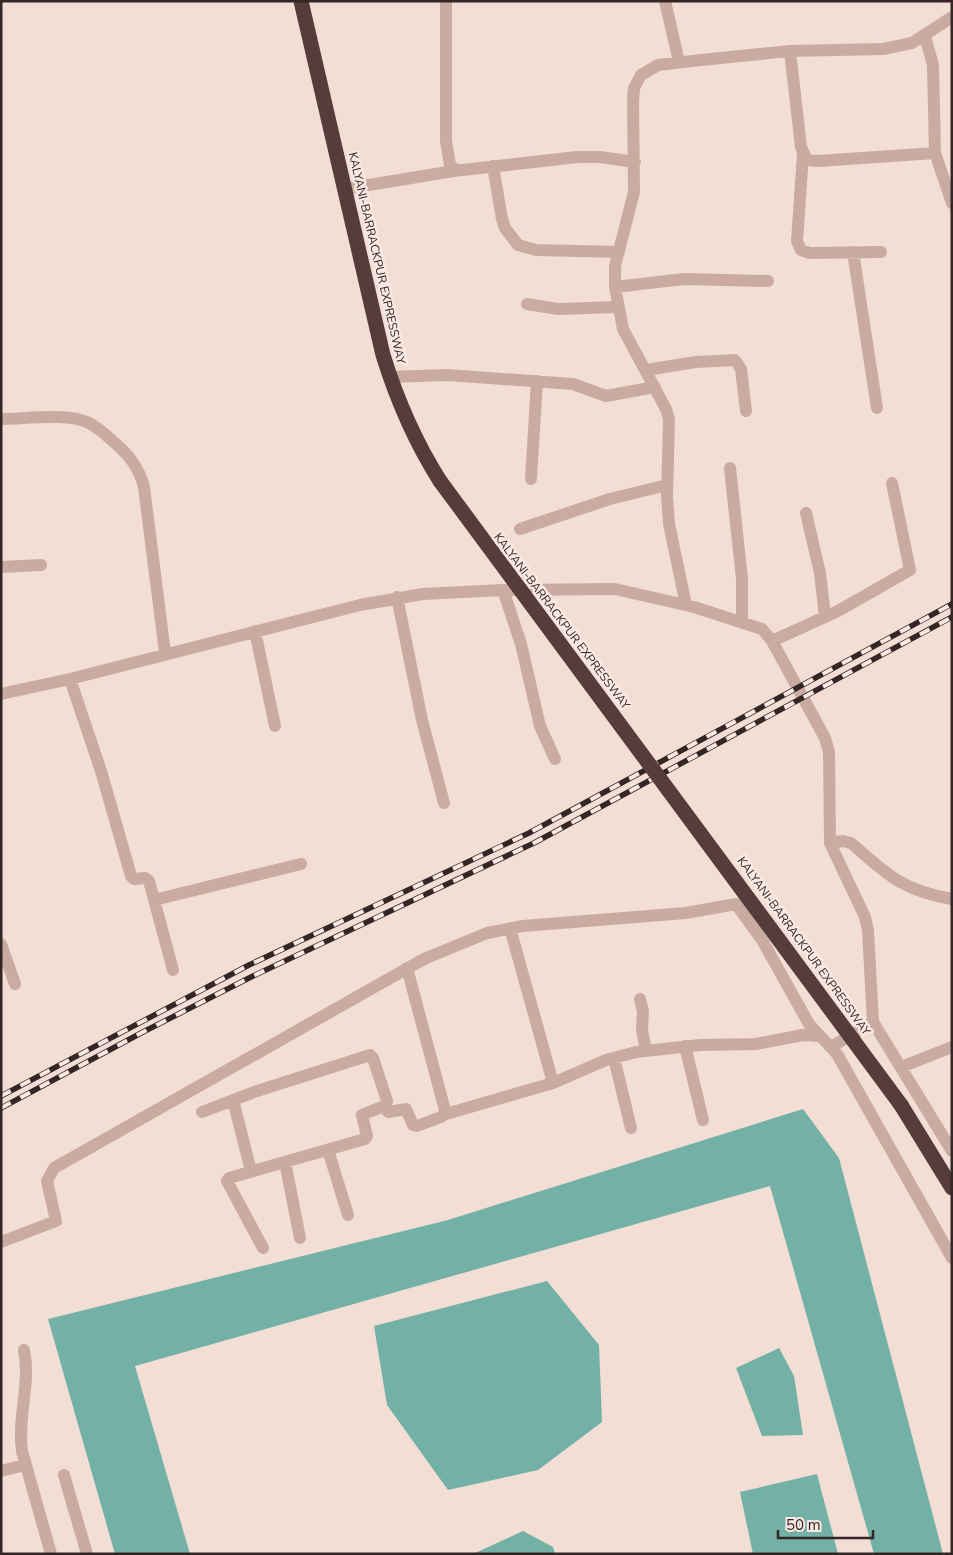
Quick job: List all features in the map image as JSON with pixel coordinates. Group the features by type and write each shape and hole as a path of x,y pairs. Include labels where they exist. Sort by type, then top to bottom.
{"highway":[{"name":"KALYANI-BARRACKPUR EXPRESSWAY","path":"301,1 390,377 418,447 440,481 901,1105 952,1188"}],"street":[{"path":"446,1 447,152 450,165 456,170 463,170"},
{"path":"665,1 679,62"},
{"path":"686,605 669,524 667,485 670,425 666,409 623,329 615,287 616,266 634,192 632,101 636,81 646,71 658,65 679,62 790,51 883,49 912,43 952,17"},
{"path":"925,36 933,65 935,153 952,203"},
{"path":"790,51 803,154 799,246 802,250 810,253 880,252"},
{"path":"803,154 807,160 818,162 935,153"},
{"path":"344,189 463,170 577,157 600,157 634,162"},
{"path":"493,166 502,219 505,228 518,245 536,250 619,252"},
{"path":"854,252 878,408"},
{"path":"615,287 684,279 768,281"},
{"path":"527,304 558,309 618,307"},
{"path":"646,370 704,361 735,360 741,369 746,411"},
{"path":"390,377 447,375 573,384 606,396 655,387"},
{"path":"531,479 537,381"},
{"path":"1,419 67,418 85,422 104,433 125,451 135,463 141,474 144,487 165,653"},
{"path":"730,468 742,579 742,623"},
{"path":"772,641 862,598 910,570 892,483"},
{"path":"520,529 610,499 667,485"},
{"path":"806,512 820,573 825,617"},
{"path":"1,567 41,565"},
{"path":"1,694 70,679 165,653 396,598 503,590 615,589 686,605 762,629 772,641 825,738 829,752 830,843 865,917 868,930 873,1022 952,1151"},
{"path":"503,590 522,644 540,726 555,759"},
{"path":"396,598 422,720 444,803"},
{"path":"255,631 275,726"},
{"path":"70,679 102,771 131,876 134,879 148,879 173,970"},
{"path":"830,843 843,841 851,843 900,883 920,892 952,899"},
{"path":"154,900 301,864"},
{"path":"1,1242 56,1221 47,1181 54,1168 407,968 487,933 510,928 686,913 736,904 762,940 809,1024 818,1036 831,1047 952,1258"},
{"path":"510,928 553,1083"},
{"path":"1,944 15,984"},
{"path":"407,968 445,1113"},
{"path":"640,999 646,1050"},
{"path":"831,1047 873,1022"},
{"path":"202,1112 370,1055 373,1058 387,1101 385,1106 388,1112 406,1109 413,1124 417,1126 441,1117 445,1113 553,1083 614,1058 646,1050 684,1046 756,1044 803,1035 818,1036"},
{"path":"684,1046 703,1120"},
{"path":"901,1067 952,1046"},
{"path":"614,1058 632,1128"},
{"path":"233,1100 251,1172"},
{"path":"263,1248 227,1181 229,1178 365,1139 367,1136 362,1114 385,1106"},
{"path":"328,1150 348,1215"},
{"path":"285,1162 300,1238"},
{"path":"24,1350 27,1370 20,1438 25,1465 51,1554"},
{"path":"1,1471 25,1465"},
{"path":"64,1475 87,1554"}],"water":[{"path":"803,1109 839,1158 943,1554 874,1554 770,1186 135,1366 190,1554 115,1554 48,1319 448,1220"},
{"path":"547,1281 599,1345 602,1422 538,1470 448,1490 387,1405 374,1326"},
{"path":"779,1348 794,1376 803,1435 762,1436 736,1368"},
{"path":"817,1474 838,1554 753,1554 740,1492"},
{"path":"523,1531 553,1547 555,1554 473,1554"}],"railway":[{"path":"1,1096 249,965 529,833 952,604"},
{"path":"1,1108 253,976 534,843 952,617"}]}
